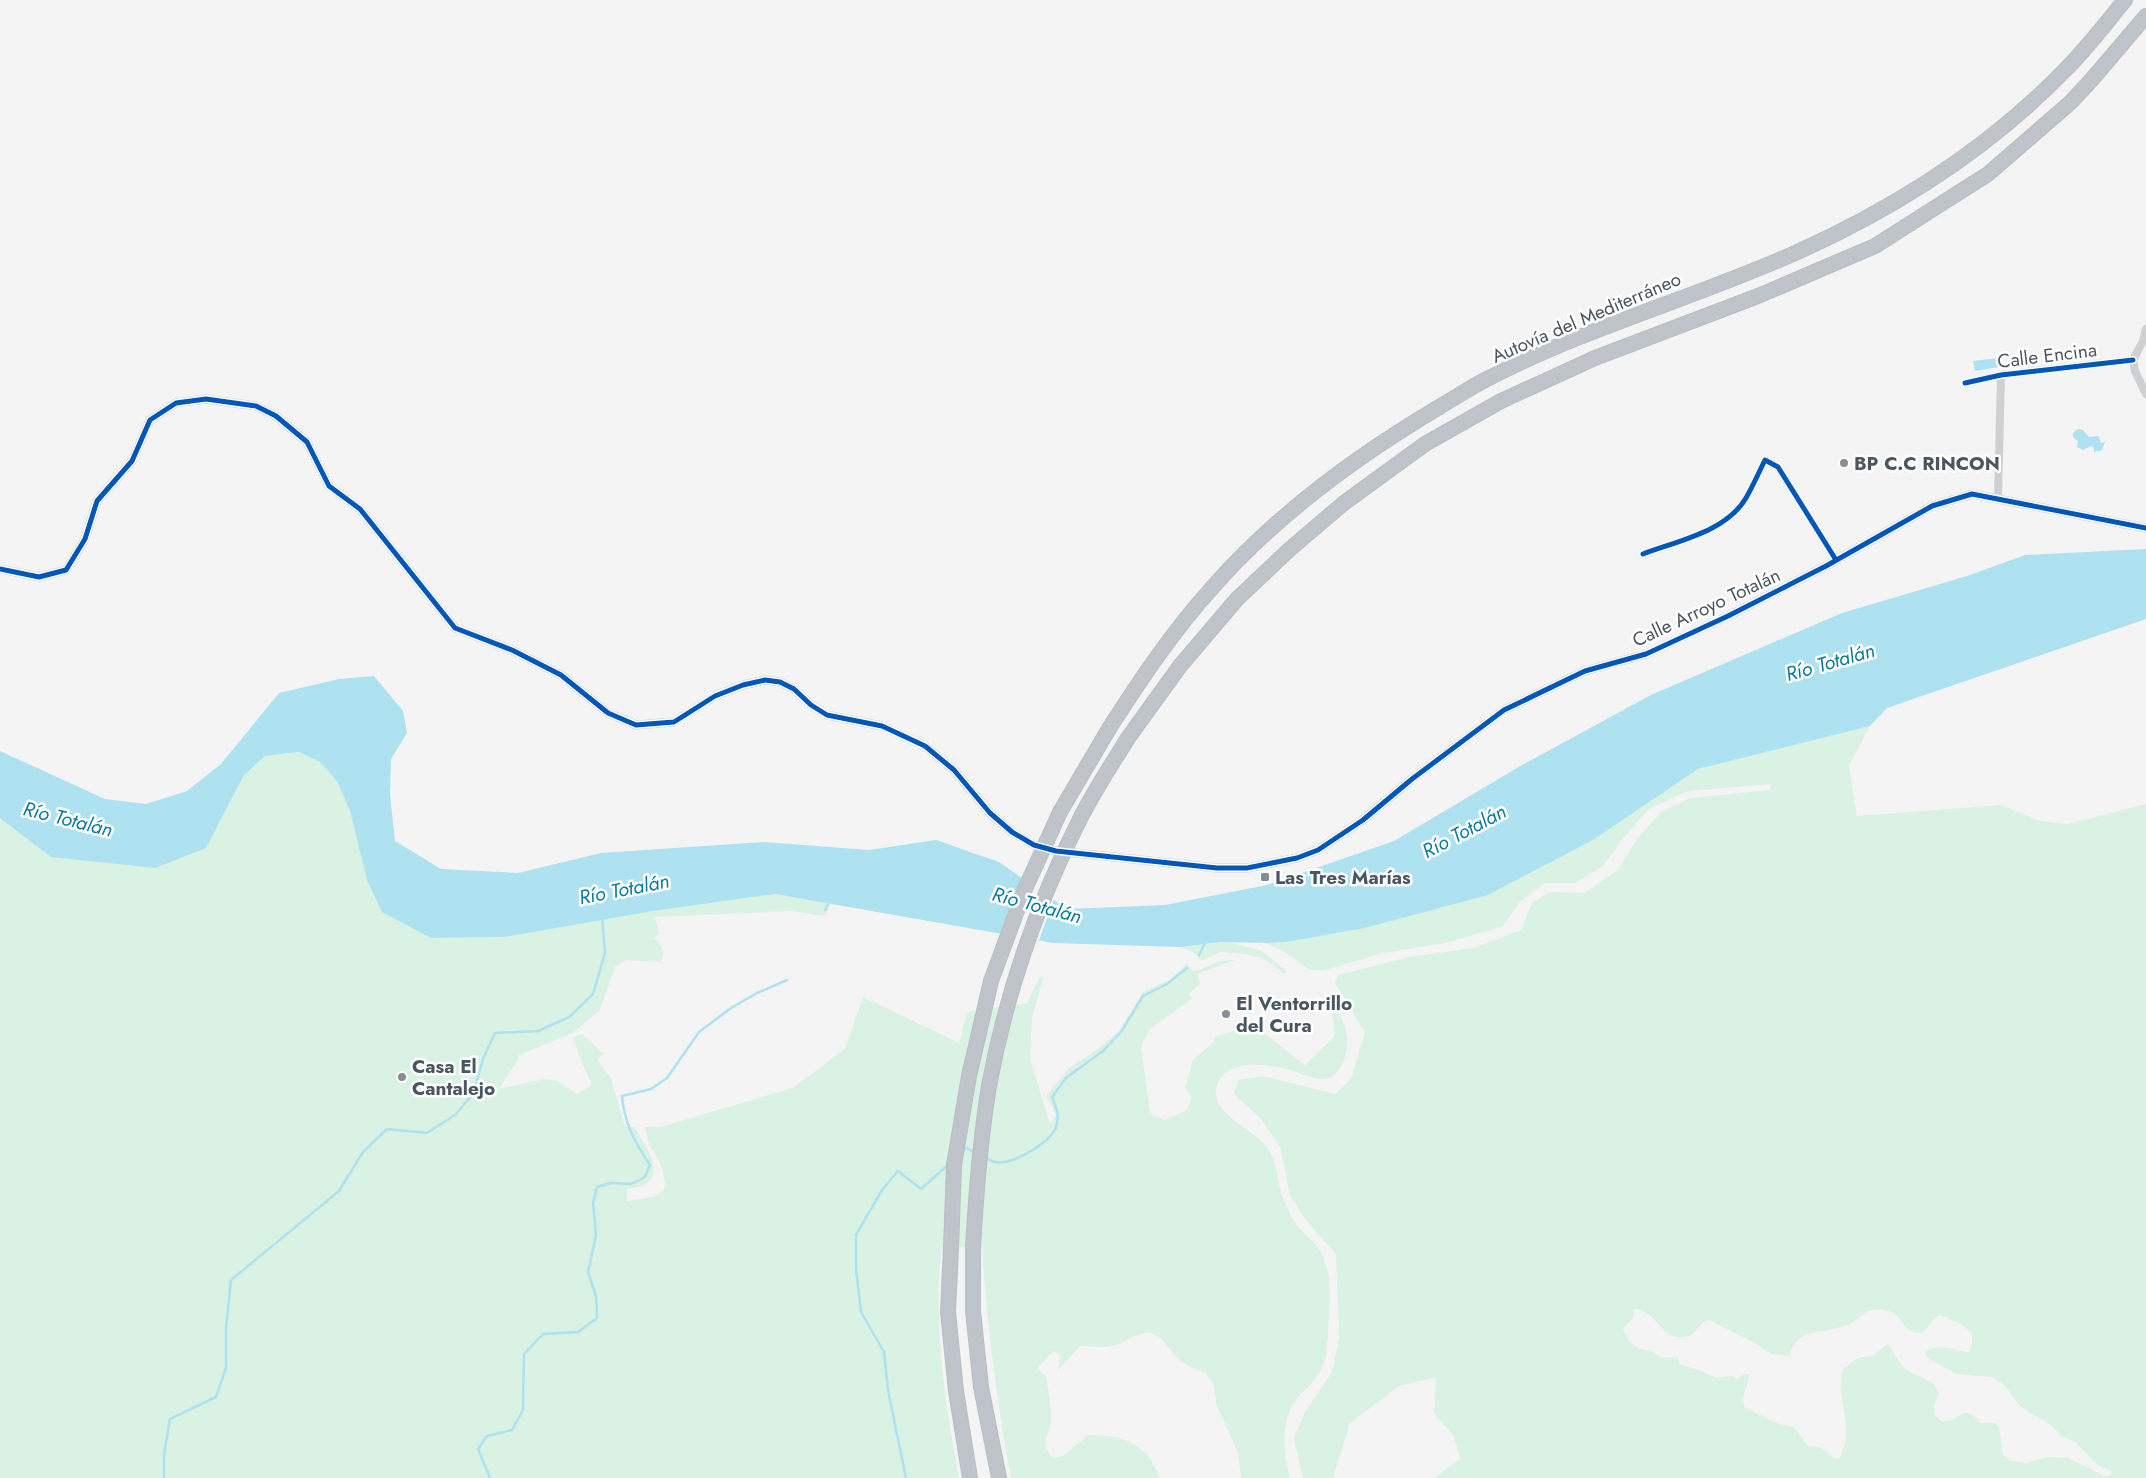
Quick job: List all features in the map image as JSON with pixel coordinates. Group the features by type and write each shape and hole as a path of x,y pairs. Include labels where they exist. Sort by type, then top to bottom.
{"highway":[{"path":"2081,53 2099,21 2114,0"},
{"name":"Autovía del Mediterráneo","path":"970,1478 956,1391 948,1312 954,1165 969,1076 991,980 1025,889 1060,812 1110,727 1157,656 1212,587 1265,534 1325,484 1402,429 1490,377 1587,333 1792,254 1860,222 1914,190 1974,149 2016,116 2081,53 2125,0"},
{"path":"999,1478 981,1387 973,1311 973,1248 978,1167 988,1094 1011,992 1045,896 1080,818 1128,738 1180,666 1237,599 1290,549 1344,503 1425,444 1501,401 1595,358 1758,296 1875,246 1988,174 2071,102 2094,78 2146,16"},
{"path":"2094,78 2131,47 2146,30"}],"street":[{"path":"2146,329 2143,341 2133,360 2135,371 2146,394"},
{"name":"Calle Encina","path":"1965,383 2001,375 2133,360"},
{"path":"1998,499 2001,375"},
{"name":"Calle Arroyo Totalán","path":"0,569 39,577 66,570 84,539 97,502 132,461 150,420 176,403 206,399 256,406 276,416 307,442 329,486 360,509 455,628 512,650 561,675 608,713 636,725 674,722 714,696 743,685 765,680 780,682 794,689 811,705 827,715 882,726 925,746 954,770 990,813 1012,832 1034,844 1056,851 1217,868 1248,868 1297,858 1318,850 1337,839 1412,779 1504,710 1585,671 1646,654 1728,616 1836,560 1932,506 1972,494 2146,528"},
{"path":"1643,554 1701,532 1726,520 1745,500 1765,460 1778,467 1836,560"}],"green space":[{"path":"1870,726 1849,765 1857,816 2002,805 2039,821 2068,824 2146,804 2146,1478 1434,1478 1460,1459 1454,1436 1434,1413 1436,1377 1399,1386 1350,1423 1333,1478 1303,1478 1294,1439 1305,1412 1332,1372 1339,1338 1336,1254 1305,1219 1290,1195 1281,1149 1262,1120 1234,1094 1238,1080 1263,1076 1335,1094 1351,1079 1365,1032 1335,983 1338,975 1409,957 1474,948 1521,930 1532,903 1550,892 1585,893 1618,870 1637,839 1661,812 1691,798 1771,790 1770,784 1688,791 1649,809 1623,838 1603,866 1575,883 1545,883 1520,902 1502,927 1445,943 1383,953 1325,970 1310,970 1283,951 1265,943 1286,942 1364,928 1488,895 1593,840 1698,769","holes":["1634,1310 1651,1316 1667,1333 1674,1336 1692,1335 1703,1322 1709,1320 1755,1343 1771,1354 1790,1356 1793,1347 1803,1336 1847,1325 1867,1311 1891,1312 1908,1329 1918,1333 1925,1330 1938,1316 1945,1317 1961,1325 1971,1333 1970,1350 1969,1352 1942,1347 1925,1352 1927,1358 1957,1374 1992,1377 2005,1386 2019,1405 2048,1423 2062,1436 2076,1443 2097,1465 2110,1470 2112,1474 2105,1476 2068,1458 2046,1457 2027,1463 2011,1461 2003,1455 1999,1428 1995,1423 1981,1423 1970,1413 1961,1414 1947,1421 1941,1421 1934,1414 1935,1403 1939,1393 1934,1384 1903,1368 1888,1344 1872,1356 1857,1358 1843,1369 1841,1387 1846,1421 1846,1438 1840,1458 1836,1459 1819,1447 1809,1447 1794,1427 1779,1424 1744,1407 1743,1397 1750,1374 1744,1374 1737,1379 1731,1376 1716,1378 1679,1364 1678,1357 1661,1358 1652,1351 1639,1349 1630,1343 1623,1329 1633,1318"]},
{"path":"299,752 320,762 337,781 350,811 367,880 431,938 505,937 653,911 775,894 830,903 825,916 791,911 655,917 659,934 654,938 663,951 661,962 626,960 615,967 600,1010 573,1033 519,1055 518,1060 499,1089 544,1079 557,1081 577,1094 592,1085 573,1037 582,1034 603,1054 597,1060 611,1078 625,1127 635,1127 651,1156 653,1164 654,1172 652,1178 646,1184 627,1189 627,1201 653,1197 664,1190 665,1180 663,1171 646,1136 645,1127 660,1127 793,1088 845,1049 863,997 959,1043 967,1012 1027,1003 1040,977 1043,978 1032,1018 1030,1059 1050,1124 1056,1115 1046,1096 1069,1068 1097,1050 1119,1031 1143,992 1169,980 1187,964 1193,971 1217,962 1235,960 1198,974 1200,984 1189,994 1192,999 1151,1028 1141,1046 1150,1114 1165,1120 1187,1110 1192,1097 1185,1088 1193,1060 1214,1042 1214,1037 1254,1025 1305,1065 1334,1037 1331,1010 1315,989 1337,1011 1345,1029 1347,1048 1342,1064 1336,1074 1326,1079 1321,1079 1281,1068 1248,1065 1237,1067 1228,1072 1221,1079 1216,1089 1216,1098 1226,1114 1260,1140 1270,1152 1282,1196 1291,1216 1319,1250 1324,1258 1328,1272 1330,1300 1326,1357 1317,1377 1295,1401 1290,1410 1285,1429 1286,1459 1290,1478 1241,1478 1238,1452 1217,1406 1213,1383 1205,1373 1181,1362 1161,1338 1149,1332 1134,1336 1117,1345 1105,1347 1080,1346 1058,1370 1060,1354 1053,1351 1038,1367 1041,1373 1046,1376 1051,1421 1046,1448 1053,1458 1063,1456 1088,1435 1112,1437 1132,1443 1140,1449 1148,1456 1160,1478 1011,1478 993,1364 982,1248 942,1247 938,1304 941,1363 959,1478 0,1478 0,817 206,848 244,775 265,756"},
{"path":"1228,942 1262,951 1288,972 1284,974 1263,958 1243,954 1220,952 1201,961 1195,953 1181,947"}],"water":[{"path":"1998,358 1999,367 1975,371 1973,361"},
{"path":"2078,429 2083,430 2089,437 2098,436 2101,443 2105,442 2102,450 2094,452 2094,448 2091,446 2083,450 2077,447 2078,441 2073,437 2073,433"},
{"name":"Río Totalán","path":"2146,549 2146,619 1887,708 1870,726 1698,769 1593,840 1488,895 1365,928 1286,942 1221,942 1181,947 1053,943 775,894 653,911 505,937 431,938 382,912 367,880 350,811 337,781 320,762 299,752 265,756 244,775 206,848 155,868 51,857 0,818 0,751 105,799 146,804 187,791 221,764 279,693 339,679 374,676 403,711 407,733 391,759 390,795 395,841 441,869 518,873 601,853 765,842 869,850 936,840 999,862 1067,909 1165,905 1267,885 1394,841 1522,765 1651,695 1842,613 1967,576 2025,555"}],"pier":[{"path":"1023,875 1055,897 1038,943 1000,936"}],"waterway":[{"path":"825,910 830,901"},
{"path":"164,1478 164,1454 170,1419 216,1397 226,1368 226,1328 231,1280 339,1191 363,1152 387,1129 427,1133 455,1115 473,1094 483,1059 495,1033 538,1031 569,1017 593,994 605,953 602,917"},
{"path":"1199,955 1205,943"},
{"path":"984,1156 994,1162 1010,1160 1030,1152 1047,1140 1053,1133 1058,1119 1052,1097 1066,1078 1103,1051 1121,1032 1143,996 1167,984 1187,968"},
{"path":"490,1478 478,1449 487,1436 512,1430 523,1410 524,1354 543,1334 578,1332 597,1318 596,1296 588,1272 596,1235 593,1203 597,1187 611,1183 631,1184 645,1177 650,1165 631,1132 625,1115 622,1096 651,1089 667,1078 699,1032 731,1008 757,993 787,980"},
{"path":"962,1152 967,1148 974,1152"},
{"path":"906,1478 888,1390 884,1352 861,1312 856,1269 856,1235 882,1190 898,1171 921,1189 949,1164"}],"cycle path":[{"path":"1965,383 2001,375 2133,360"},
{"path":"0,569 39,577 66,570 85,539 97,501 132,461 150,420 176,403 206,399 256,406 276,416 307,442 329,486 360,509 455,628 512,650 561,675 608,713 636,725 674,722 715,696 743,685 765,680 780,682 794,689 811,705 827,715 882,726 925,746 954,770 990,813 1012,832 1034,845 1056,851 1217,868 1247,868 1297,858 1318,850 1363,820 1412,779 1504,710 1585,671 1646,654 1728,616 1826,566 1932,506 1972,494 2146,528"},
{"path":"1643,554 1700,534 1726,519 1737,510 1746,498 1765,460 1778,467 1836,560"}],"place":[{"name":"BP C.C RINCON","path":"1844,463"},
{"name":"Las Tres Marías","path":"1265,877"},
{"name":"El Ventorrillo del Cura","path":"1226,1014"},
{"name":"Casa El Cantalejo","path":"402,1077"}]}
